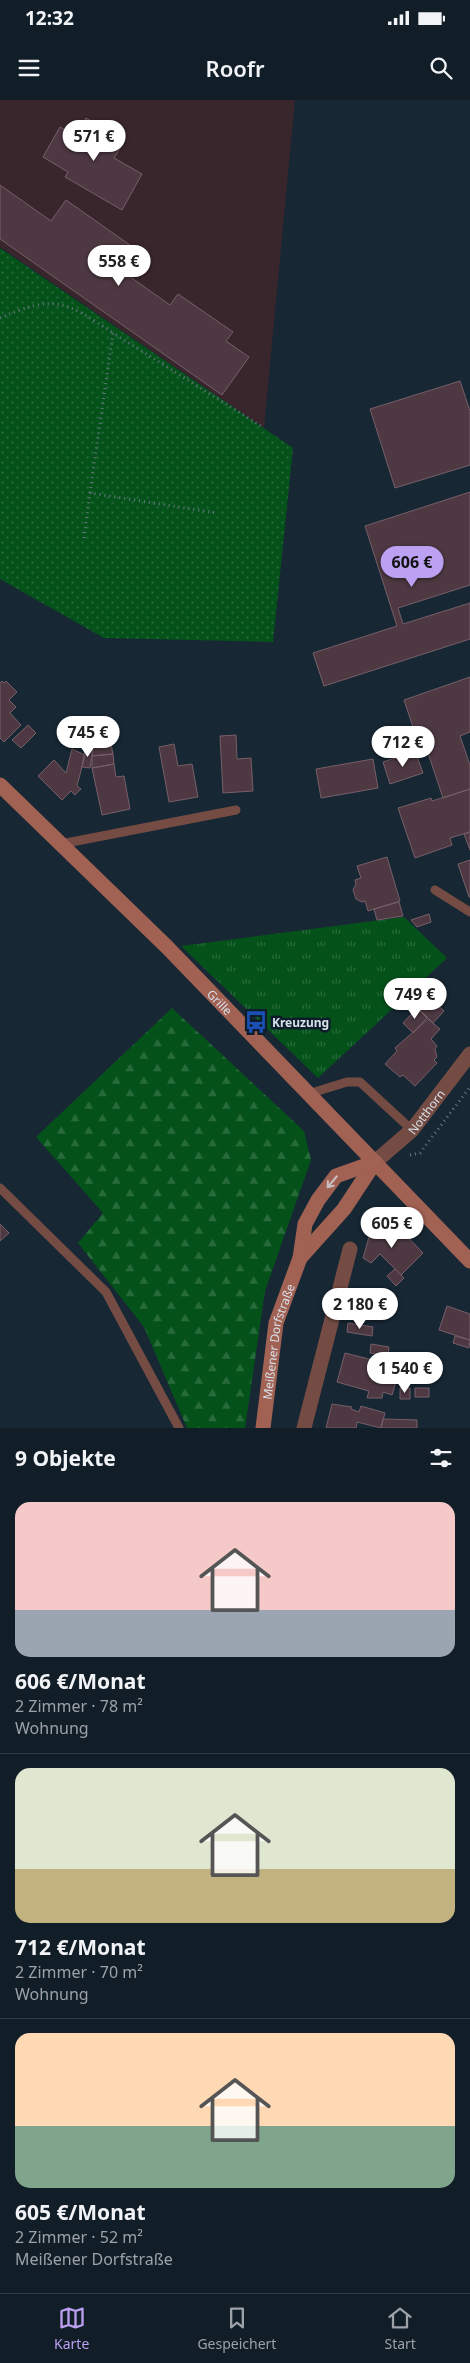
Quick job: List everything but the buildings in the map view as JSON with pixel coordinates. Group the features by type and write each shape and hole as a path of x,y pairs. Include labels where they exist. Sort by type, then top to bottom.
{"main road":[{"name":"Grille","path":"0,785 167,948 470,1261"},
{"name":"Meißener Dorfstraße","path":"300,1258 344,1208 375,1162"},
{"name":"Meißener Dorfstraße","path":"263,1428 276,1323 300,1258 305,1224 318,1200 336,1176 375,1162"}],"street":[{"name":"Notthorn","path":"375,1162 412,1130 470,1054"},
{"path":"304,1428 350,1249"}],"lane":[{"path":"60,844 236,810"},
{"path":"435,890 470,912"},
{"path":"308,1094 347,1082 360,1082 412,1130"},
{"path":"0,1188 106,1292 179,1428"}],"path":[{"path":"0,318 37,304 64,304 80,311 264,428"},
{"path":"84,538 112,333"},
{"path":"90,493 216,513"}],"shaded area":[{"path":"0,100 295,100 264,428 0,247"}],"green space":[{"path":"0,248 293,448 273,642 104,638 0,579"},
{"path":"404,917 447,958 318,1078 181,946"},
{"path":"172,1008 304,1131 311,1160 265,1291 245,1428 187,1428 144,1327 78,1243 103,1213 36,1137"}],"place":[{"name":"Kreuzung","path":"256,1022"}]}
